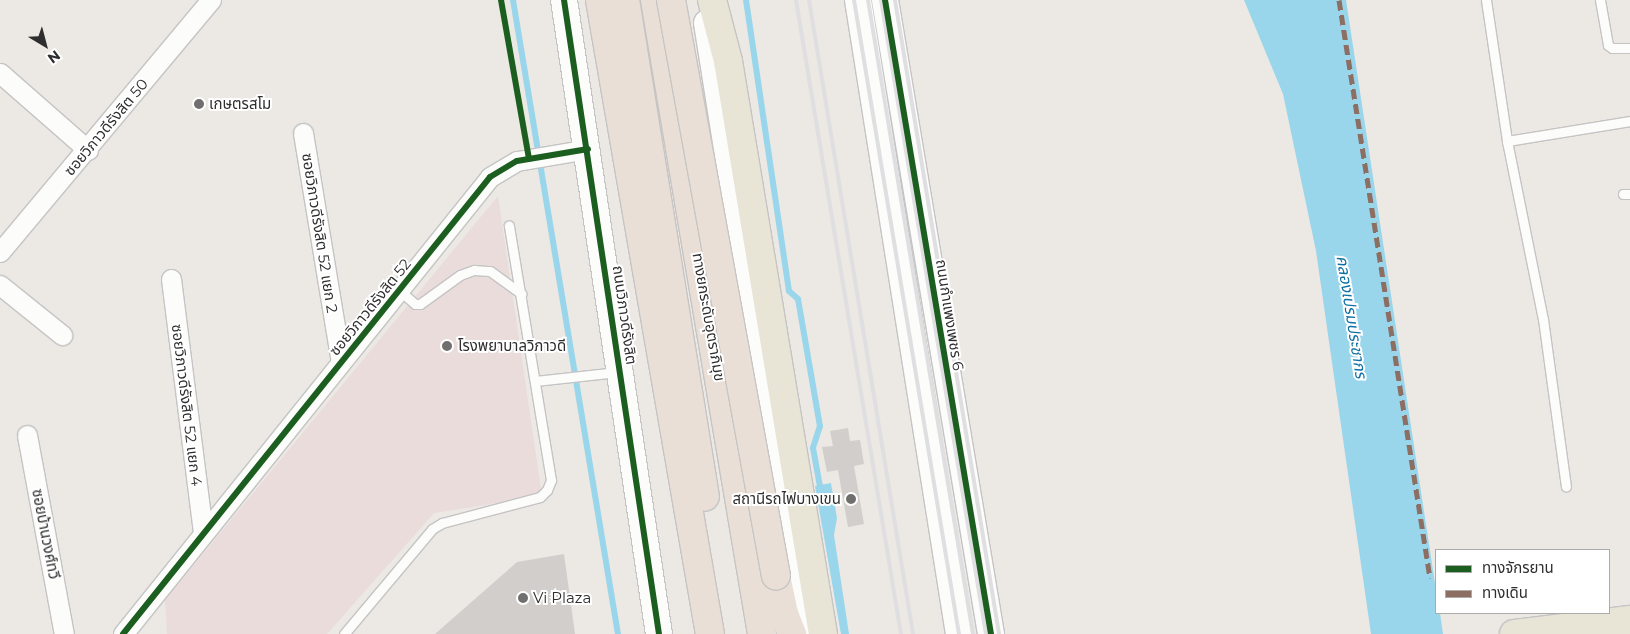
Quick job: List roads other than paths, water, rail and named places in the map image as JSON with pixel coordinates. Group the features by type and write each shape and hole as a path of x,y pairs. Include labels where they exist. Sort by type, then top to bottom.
{"highway":[{"name":"ถนนวิภาวดีรังสิต","path":"600,0 710,634"},
{"path":"625,0 727,634"},
{"name":"ทางยกระดับอุตราภิมุข","path":"655,0 762,634"},
{"path":"672,0 727,315 776,634"},
{"path":"672,0 776,576 784,614 792,634"}],"main road":[{"name":"ถนนวิภาวดีรังสิต","path":"564,0 588,149 659,634"},
{"path":"704,0 804,634"},
{"path":"712,0 728,61 823,634"},
{"path":"858,0 959,634"},
{"name":"ถนนกำแพงเพชร 6","path":"885,0 991,634"},
{"path":"1514,634 1630,620"}],"street":[{"name":"ซอยวิภาวดีรังสิต 50","path":"0,252 88,150 211,0"},
{"path":"0,73 88,150"},
{"name":"ซอยวิภาวดีรังสิต 52 แยก 2","path":"303,133 341,362"},
{"name":"ซอยวิภาวดีรังสิต 52","path":"123,634 490,177 517,161 588,149"},
{"name":"ซอยวิภาวดีรังสิต 52 แยก 4","path":"171,279 203,532"},
{"path":"0,285 62,335"},
{"name":"ซอยบ้านวงศ์ทวี","path":"27,435 64,634"}],"lane":[{"path":"1486,0 1507,141 1543,319 1566,486"},
{"path":"1600,0 1608,45 1612,48 1630,48"},
{"path":"1507,141 1630,121"},
{"path":"344,634 432,530 442,523 540,497 547,490 551,480 522,294 509,226"},
{"path":"399,290 415,304 420,304 460,275 474,270 496,274 522,294"},
{"path":"535,382 620,371"}],"water":[{"name":"คลองเปรมประชากร","path":"1244,0 1346,0 1435,583 1435,614 1440,614 1443,634 1371,634 1316,251 1283,94"},
{"path":"831,483 837,518 834,535 849,634 841,634 815,486"}],"waterway":[{"path":"513,0 618,634"},
{"path":"746,0 789,291 798,299 820,426 813,448 821,492"}],"railway":[{"path":"796,0 901,634"},
{"path":"809,0 913,634"},
{"path":"854,0 959,634"},
{"path":"868,0 973,634"},
{"path":"881,0 986,634"},
{"path":"895,0 999,634"}],"place":[{"name":"เกษตรสโม","path":"199,104"},
{"name":"โรงพยาบาลวิภาวดี","path":"447,346"},
{"name":"สถานีรถไฟบางเขน","path":"851,499"},
{"name":"Vi Plaza","path":"523,598"}]}
